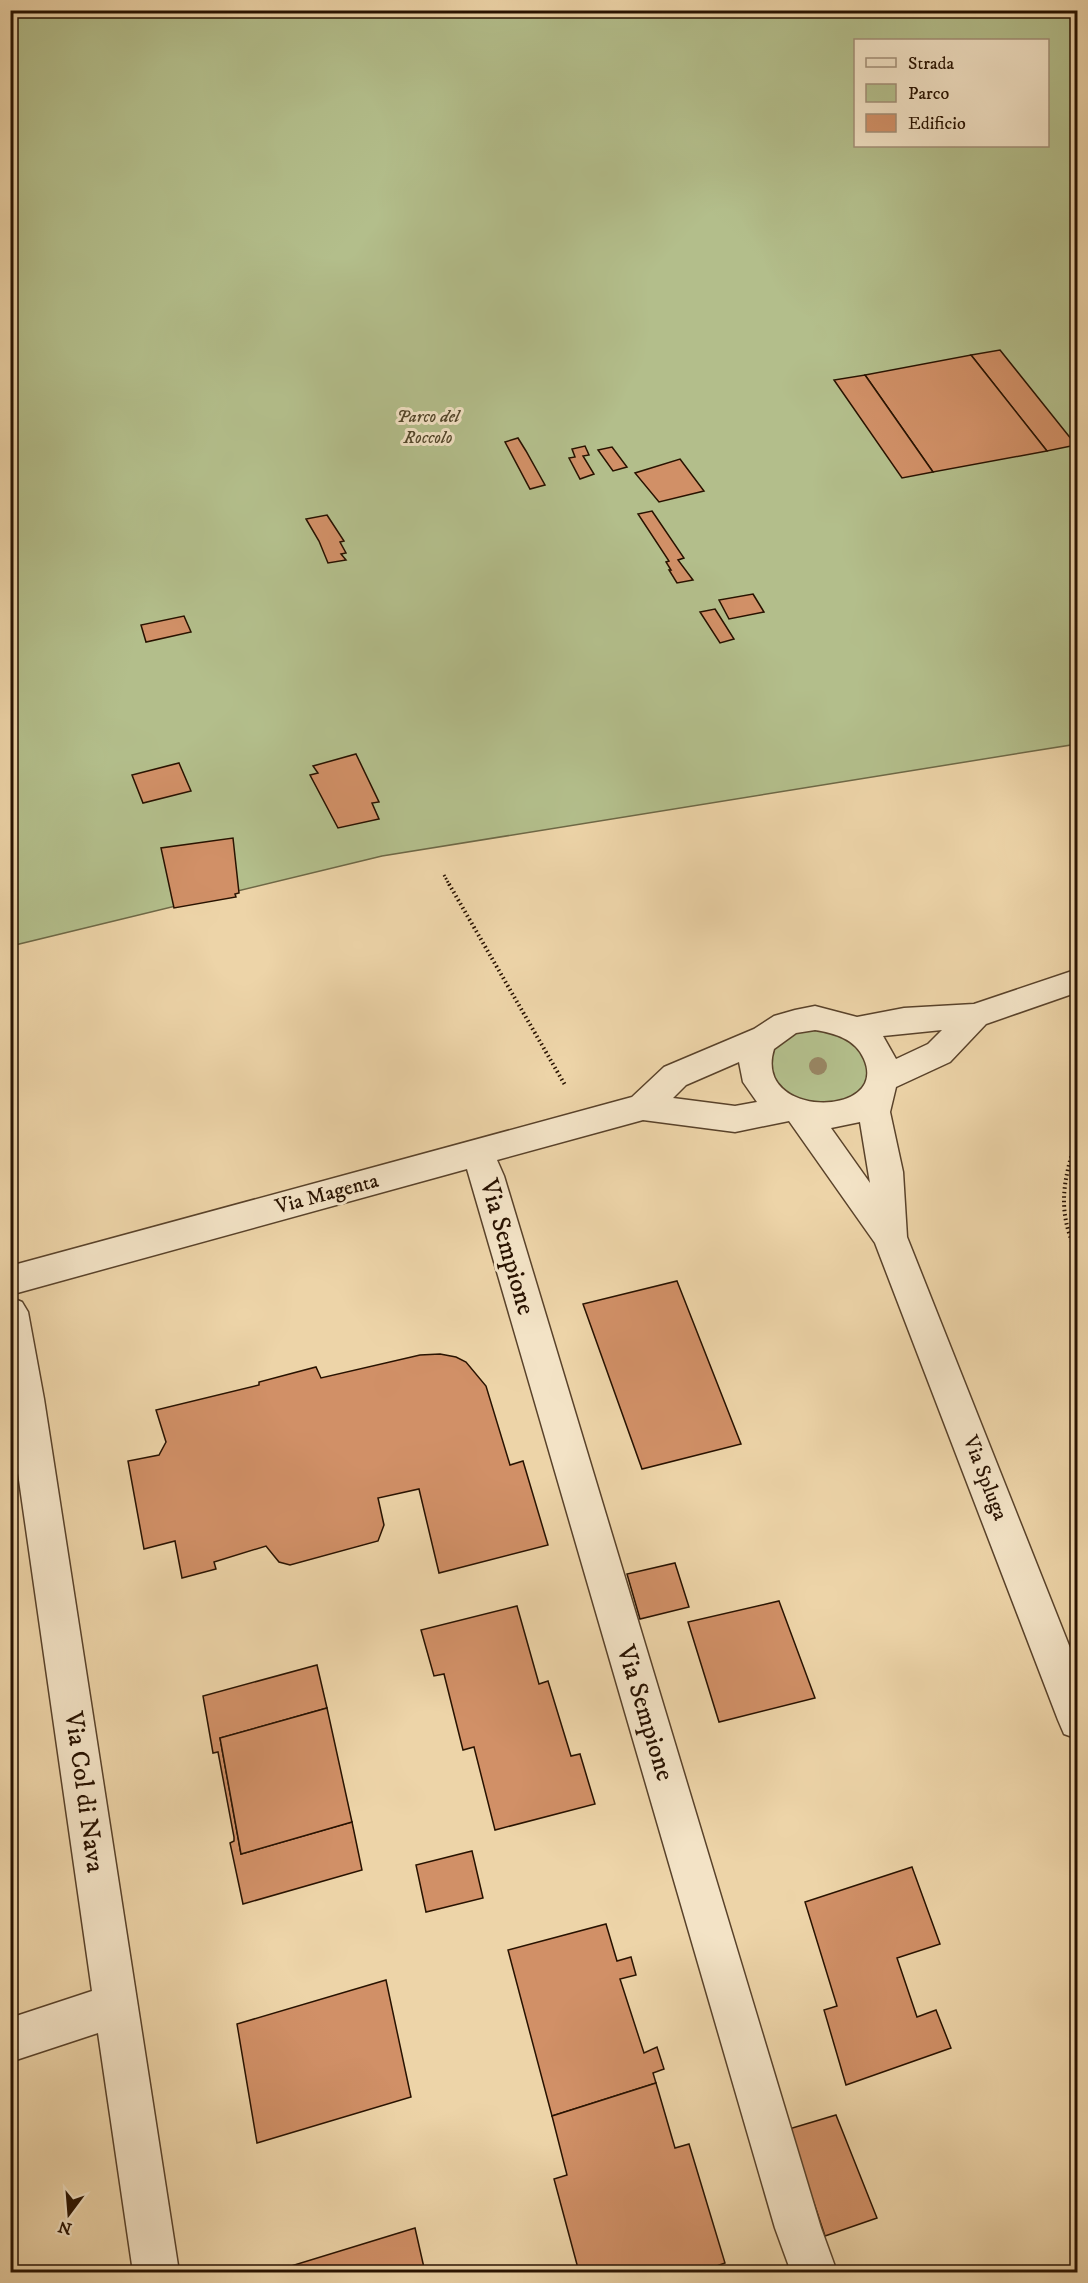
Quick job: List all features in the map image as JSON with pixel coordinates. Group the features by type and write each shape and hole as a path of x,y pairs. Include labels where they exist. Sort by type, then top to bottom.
{"street":[{"path":"854,1029 904,1020 975,1016 1077,980"},
{"path":"880,1085 883,1068 879,1053 869,1040 854,1029 836,1021 815,1018 795,1020 778,1027 764,1038 756,1052 755,1069 760,1085 773,1099 794,1111 825,1116 847,1113 866,1104 880,1085 939,1053 975,1016"},
{"name":"Via Magenta","path":"643,1107 675,1076 764,1038"},
{"name":"Via Spluga","path":"880,1085 874,1112 886,1172 890,1237"},
{"name":"Via Magenta","path":"10,1281 643,1107 735,1119 794,1111"},
{"name":"Via Spluga","path":"794,1111 890,1237 1077,1720"},
{"name":"Via Sempione","path":"477,1153 487,1176 792,2205 814,2272"},
{"name":"Via Col di Nava","path":"10,1312 26,1400 156,2272"},
{"path":"10,2040 115,2006"}],"path":[{"path":"444,875 587,1124"},
{"path":"1077,1135 1064,1174 1062,1212 1077,1255"}],"green space":[{"name":"Parco del Roccolo","path":"10,11 1077,11 1077,744 382,856 11,946"},
{"path":"812,1028 843,1034 865,1053 868,1076 864,1089 854,1097 841,1102 825,1104 809,1102 782,1090 774,1080 771,1058 776,1045 788,1036"}],"building":[{"path":"1000,350 1076,445 1047,451 971,355"},
{"path":"971,355 1047,451 933,472 865,375"},
{"path":"865,375 933,472 902,478 834,380"},
{"path":"518,438 545,485 530,489 505,442"},
{"path":"585,446 589,455 583,456 594,474 580,479 569,458 575,457 572,449"},
{"path":"612,447 627,467 613,471 598,450"},
{"path":"680,459 704,491 659,502 635,473"},
{"path":"652,511 684,558 678,560 693,580 677,583 669,570 671,570 666,562 669,561 638,514"},
{"path":"327,515 344,541 340,542 346,553 341,554 346,560 328,563 306,519"},
{"path":"753,594 764,612 729,619 719,600"},
{"path":"715,609 734,639 720,643 700,612"},
{"path":"184,616 191,632 146,642 141,625"},
{"path":"356,754 379,802 372,803 379,819 338,828 310,775 318,773 313,766"},
{"path":"179,763 191,791 143,803 132,775"},
{"path":"233,838 239,893 235,894 236,897 174,908 161,848"},
{"path":"677,1281 741,1444 642,1469 583,1304"},
{"path":"440,1354 456,1357 466,1362 486,1386 510,1465 523,1461 548,1545 439,1573 419,1489 378,1498 384,1525 378,1541 290,1565 279,1562 266,1546 214,1562 216,1569 182,1578 175,1541 144,1549 128,1461 159,1455 166,1442 156,1410 259,1385 259,1382 316,1367 321,1378 420,1355"},
{"path":"675,1563 689,1607 640,1619 627,1574"},
{"path":"779,1601 815,1698 719,1722 688,1622"},
{"path":"517,1606 539,1684 548,1681 571,1756 580,1754 595,1804 495,1830 474,1747 463,1750 444,1674 434,1676 421,1630"},
{"path":"317,1665 327,1708 220,1738 241,1854 352,1822 362,1870 243,1904 230,1843 234,1841 234,1837 218,1752 213,1753 203,1696"},
{"path":"327,1708 352,1822 241,1854 220,1738"},
{"path":"472,1851 483,1898 426,1912 416,1865"},
{"path":"912,1867 940,1944 897,1958 917,2017 936,2010 951,2048 846,2085 824,2010 837,2006 805,1902"},
{"path":"606,1924 617,1961 631,1957 636,1975 620,1979 644,2053 657,2047 664,2069 653,2073 656,2083 552,2116 508,1950"},
{"path":"386,1980 411,2097 257,2143 237,2024"},
{"path":"656,2083 675,2148 689,2144 725,2263 700,2272 595,2272 594,2268 579,2272 554,2179 567,2175 552,2116"},
{"path":"836,2115 877,2218 825,2236 789,2129"},
{"path":"415,2228 425,2272 292,2272 291,2266"}]}
